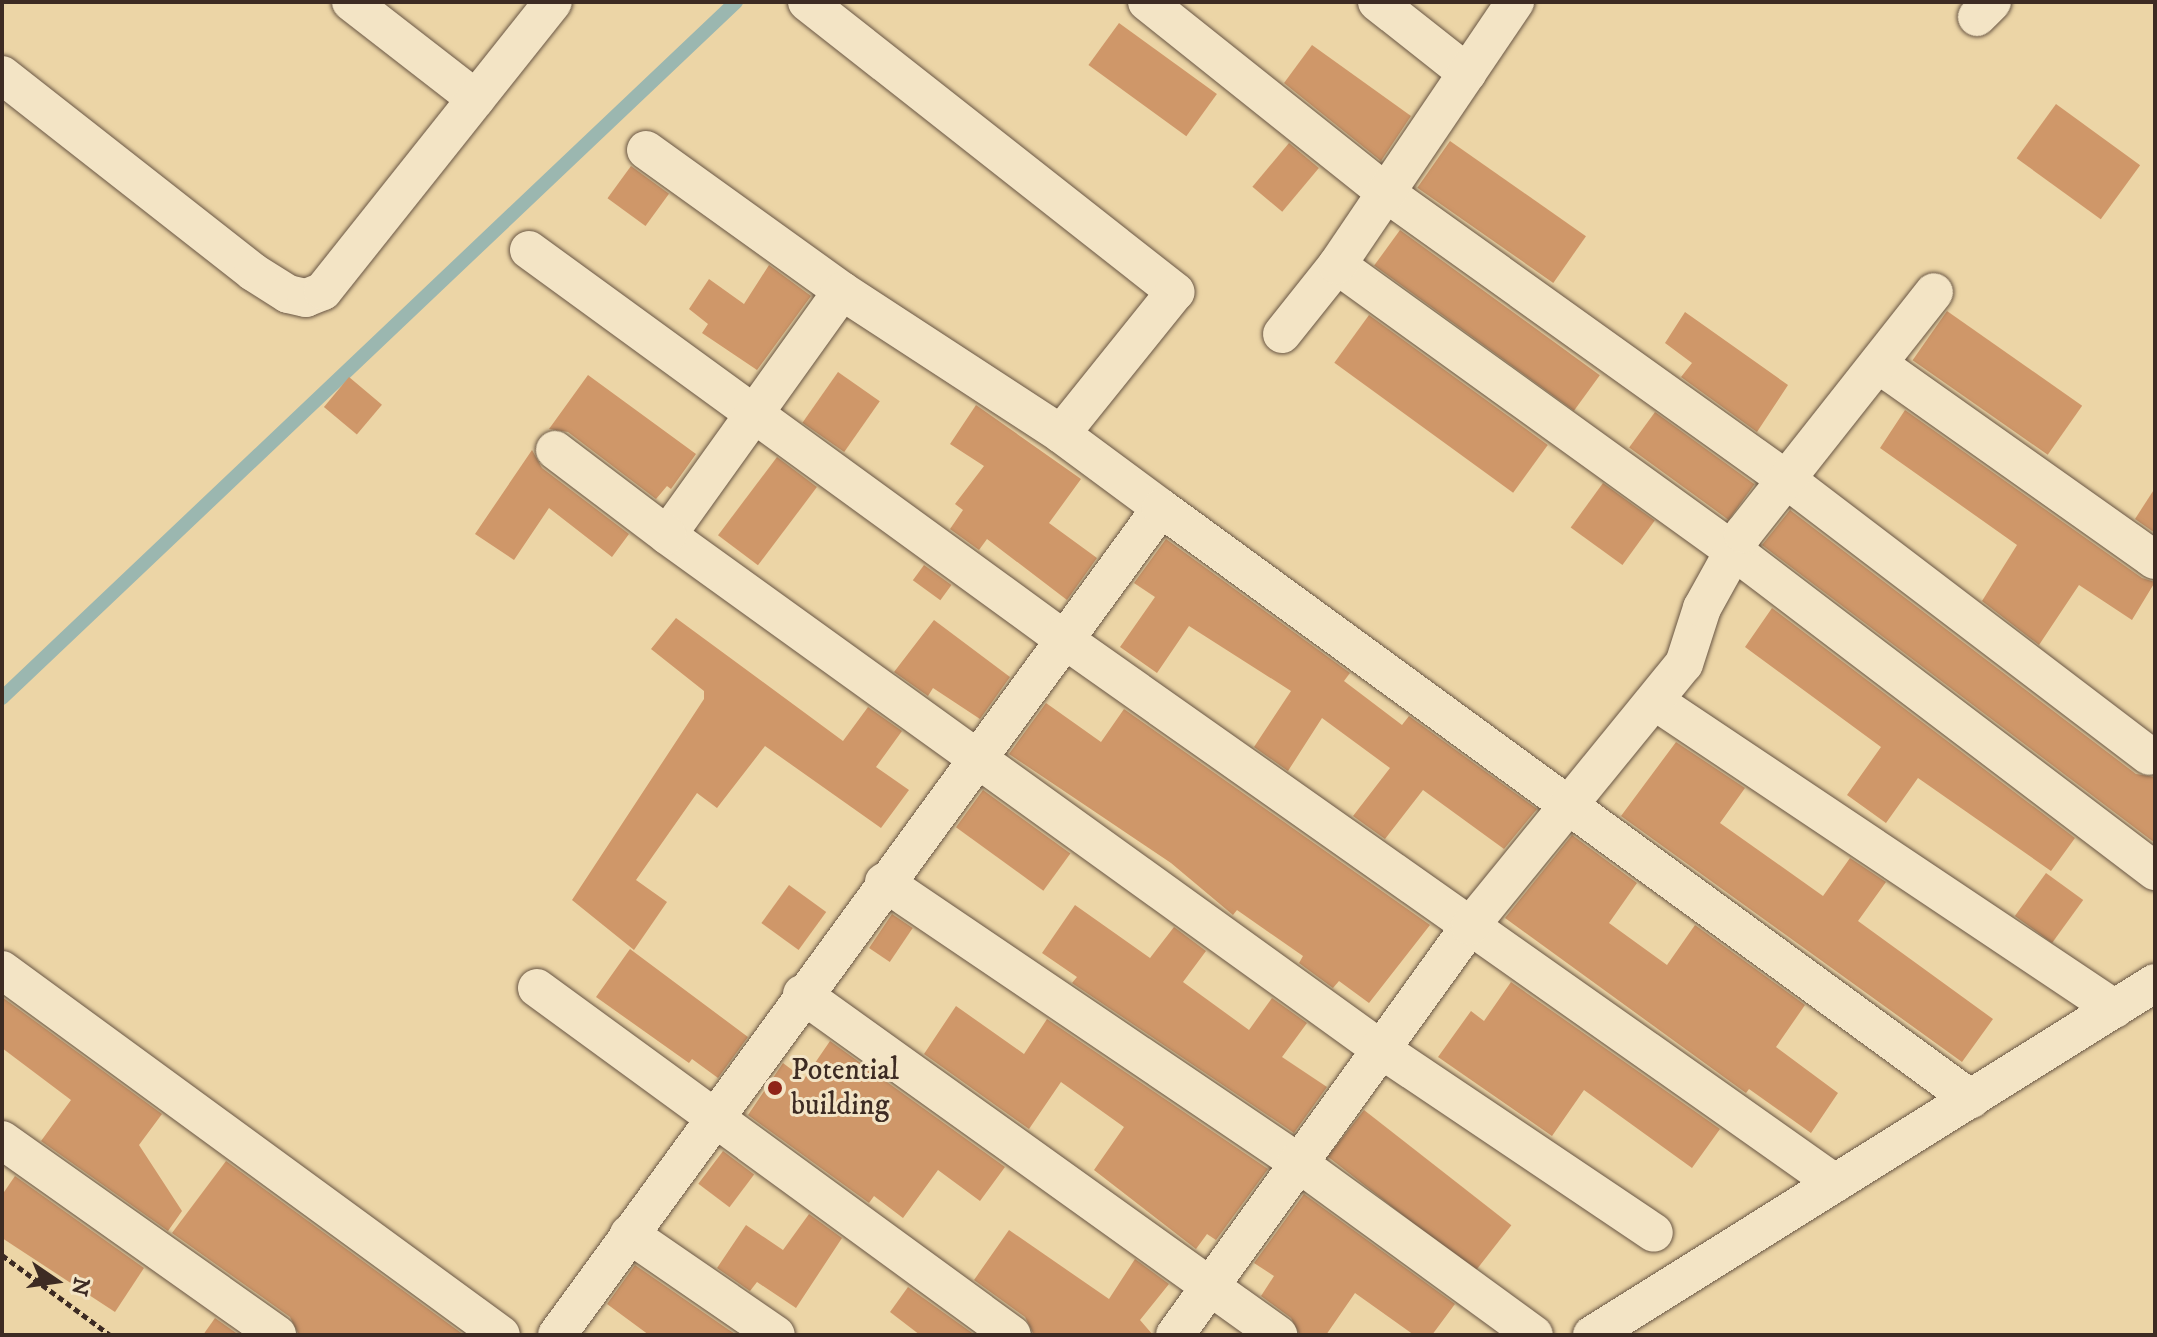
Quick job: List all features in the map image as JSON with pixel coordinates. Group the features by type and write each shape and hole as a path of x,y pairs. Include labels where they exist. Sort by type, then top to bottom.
{"street":[{"path":"351,2 476,99"},
{"path":"2,75 253,272 288,294 306,298 323,291 553,2"},
{"path":"807,2 1175,292 1061,434"},
{"path":"1147,2 1386,193 1787,480 2149,756"},
{"path":"1377,2 1467,73"},
{"path":"1282,334 1337,265 1515,2"},
{"path":"646,150 842,291 1061,434 1569,802 1971,1099"},
{"path":"529,250 1062,638 1835,1183"},
{"path":"1337,265 1734,551 2155,871"},
{"path":"667,535 756,416 842,291"},
{"path":"1175,1335 1379,1048 1470,926 1684,664 1702,608 1734,551 1934,292"},
{"path":"1878,364 2155,560"},
{"path":"555,450 973,760 1379,1048 1654,1233"},
{"path":"557,1335 712,1116 1062,638 1161,508"},
{"path":"1656,702 2115,1009"},
{"path":"884,882 1297,1162 1534,1335"},
{"path":"2,970 501,1335"},
{"path":"1592,1335 2155,983"},
{"path":"537,988 1012,1335"},
{"path":"802,994 1278,1335"},
{"path":"2,1140 277,1335"},
{"path":"629,1234 776,1335"}],"path":[{"path":"2,1255 110,1335"}],"building":[{"path":"1119,23 1217,94 1186,136 1088,65"},
{"path":"1312,45 1411,116 1381,161 1284,83"},
{"path":"2056,104 2140,165 2101,219 2017,158"},
{"path":"1450,141 1586,236 1553,283 1417,188"},
{"path":"1289,143 1319,168 1282,212 1252,187"},
{"path":"631,166 669,194 646,226 607,198"},
{"path":"1400,230 1600,375 1574,411 1374,266"},
{"path":"769,265 811,296 757,370 702,333 708,324 689,309 709,279 744,304"},
{"path":"1947,311 2082,406 2048,455 1913,360"},
{"path":"1685,312 1788,385 1757,432 1681,377 1692,363 1665,343"},
{"path":"1369,315 1548,445 1513,493 1334,363"},
{"path":"838,372 880,401 844,452 802,423"},
{"path":"588,375 696,454 671,489 667,486 656,499 568,432 549,429"},
{"path":"349,377 382,405 357,435 324,407"},
{"path":"976,405 1081,479 1049,523 1097,558 1067,600 987,539 979,550 950,529 963,510 955,504 984,466 950,444"},
{"path":"1905,410 2142,578 2155,582 2132,620 2079,585 2039,645 1982,601 2017,545 1880,448"},
{"path":"1655,412 1755,484 1729,520 1629,448"},
{"path":"532,450 542,468 629,534 612,557 549,508 514,560 475,534"},
{"path":"777,457 817,487 758,565 718,535"},
{"path":"1603,483 1655,521 1622,565 1571,527"},
{"path":"2155,488 2155,533 2135,519"},
{"path":"1790,510 2136,774 2155,777 2155,843 1762,545"},
{"path":"1166,539 1350,673 1344,681 1402,725 1409,716 1537,809 1504,849 1423,790 1385,839 1353,816 1390,768 1322,718 1288,771 1254,747 1291,691 1189,626 1157,673 1120,647 1155,597 1134,583"},
{"path":"924,565 952,585 940,600 913,580"},
{"path":"1772,608 2075,838 2051,871 1918,778 1886,823 1847,795 1881,747 1745,647"},
{"path":"676,618 843,741 868,707 902,731 876,767 909,790 881,828 765,746 717,808 697,793 636,880 667,902 634,950 572,900 704,699 704,691 651,649"},
{"path":"934,620 1010,677 980,719 933,688 928,696 894,672"},
{"path":"1046,703 1101,742 1124,709 1430,925 1369,1003 1339,981 1333,988 1299,963 1303,956 1237,910 1233,915 1171,863 1009,754"},
{"path":"1676,742 1745,788 1720,823 1823,896 1850,858 1886,882 1858,921 1993,1019 1962,1062 1621,816"},
{"path":"983,790 1070,853 1043,891 956,827"},
{"path":"1572,835 1637,883 1609,923 1667,965 1695,925 1805,1005 1776,1047 1838,1093 1811,1133 1749,1089 1746,1093 1505,918"},
{"path":"2046,873 2083,900 2052,943 2015,916"},
{"path":"789,885 826,912 799,950 761,923"},
{"path":"1075,905 1150,958 1174,927 1206,951 1183,982 1249,1030 1272,998 1307,1023 1282,1057 1327,1087 1294,1133 1072,983 1077,977 1042,953"},
{"path":"892,914 913,928 890,962 869,948"},
{"path":"630,949 748,1037 718,1078 692,1059 689,1063 596,997"},
{"path":"1511,982 1720,1129 1692,1168 1584,1090 1552,1136 1438,1057 1471,1011 1484,1021"},
{"path":"2,997 162,1114 139,1145 182,1211 168,1231 41,1141 71,1100 2,1048"},
{"path":"956,1006 1024,1054 1047,1019 1268,1169 1216,1240 1207,1234 1196,1249 1094,1170 1124,1127 1061,1082 1029,1129 924,1054"},
{"path":"830,1041 1005,1167 980,1201 938,1170 903,1218 874,1196 869,1203 748,1115 783,1063 804,1079"},
{"path":"1364,1110 1511,1225 1475,1272 1328,1156"},
{"name":"Potential building","path":"723,1151 754,1174 729,1207 698,1184"},
{"path":"226,1161 464,1335 299,1335 290,1317 172,1233"},
{"path":"15,1176 144,1268 115,1312 2,1238 2,1195"},
{"path":"1304,1194 1455,1304 1432,1335 1414,1335 1355,1293 1326,1335 1300,1335 1291,1318 1261,1296 1274,1276 1254,1263"},
{"path":"809,1214 842,1238 796,1308 757,1282 750,1291 717,1268 746,1225 783,1250"},
{"path":"1009,1230 1109,1299 1135,1259 1169,1284 1140,1320 1153,1335 1034,1335 1025,1317 974,1280"},
{"path":"635,1265 737,1335 649,1335 607,1304"},
{"path":"908,1287 975,1335 920,1335 890,1312"},
{"path":"215,1318 239,1335 203,1335"}],"waterway":[{"path":"2,698 736,2"}],"place":[{"name":"Potential building","path":"775,1088"}]}
